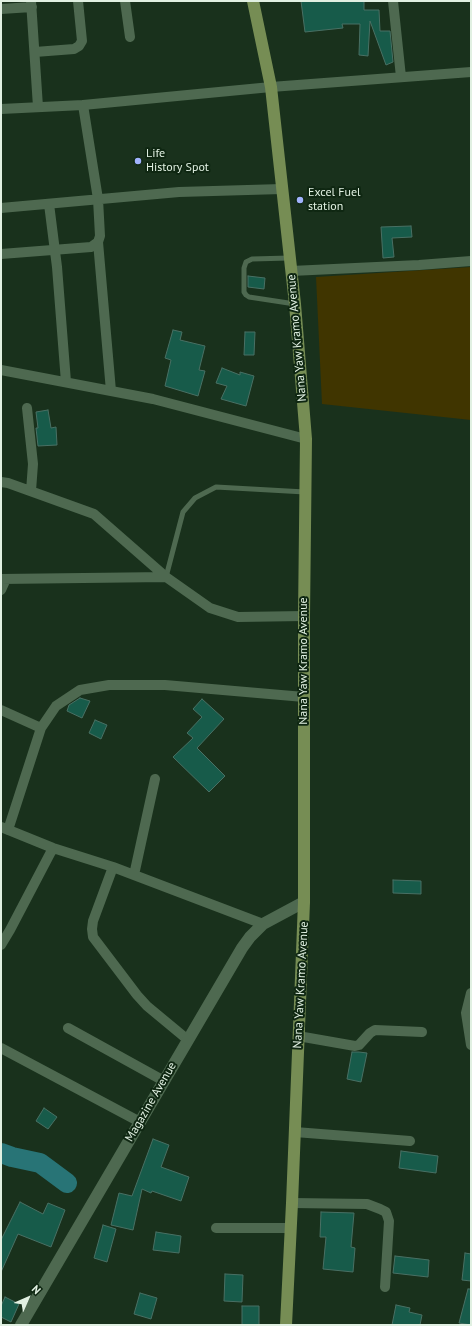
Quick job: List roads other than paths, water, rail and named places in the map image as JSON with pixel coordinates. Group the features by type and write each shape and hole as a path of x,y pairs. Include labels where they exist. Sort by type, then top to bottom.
{"main road":[{"name":"Nana Yaw Kramo Avenue","path":"253,1 271,87 295,304 306,439 304,616 304,902 286,1325"}],"street":[{"path":"36,52 74,49 79,46 82,42 78,1"},
{"path":"125,1 130,37"},
{"path":"393,1 401,77"},
{"path":"1,9 31,4 36,52 38,107"},
{"path":"1,109 83,105 271,87 471,72"},
{"path":"83,105 98,199 100,236 98,242 111,391"},
{"path":"1,208 179,192 282,189"},
{"path":"49,204 55,250 66,382"},
{"path":"1,254 91,248 98,242"},
{"path":"291,271 471,261"},
{"path":"1,370 153,399 306,439"},
{"path":"27,408 34,464 31,491"},
{"path":"1,482 8,483 94,514 166,577 210,608 238,617 304,616"},
{"path":"1,590 4,579 166,577"},
{"path":"263,924 113,867 53,848 4,829 41,728 56,706 80,690 109,685 165,685 304,697"},
{"path":"1,710 41,728"},
{"path":"134,875 155,779"},
{"path":"1,945 53,848"},
{"path":"113,867 93,921 93,937 147,1006 188,1040"},
{"name":"Magazine Avenue","path":"21,1325 250,936 263,924 304,902"},
{"path":"471,993 466,1013 471,1045"},
{"path":"68,1028 164,1081"},
{"path":"298,1036 354,1046 359,1045 370,1033 375,1030 422,1032"},
{"path":"1,1048 140,1122"},
{"path":"295,1132 410,1141"},
{"path":"292,1202 367,1204 380,1208 386,1212 389,1221 385,1287"},
{"path":"216,1228 291,1228"}],"lane":[{"path":"290,258 252,259 246,262 244,268 244,292 249,297 295,304"},
{"path":"166,577 183,512 195,498 216,487 305,492"}],"waterway":[{"path":"1,1153 40,1163 67,1183"}],"place":[{"name":"Life History Spot","path":"138,161"},
{"name":"Excel Fuel station","path":"300,200"}]}
